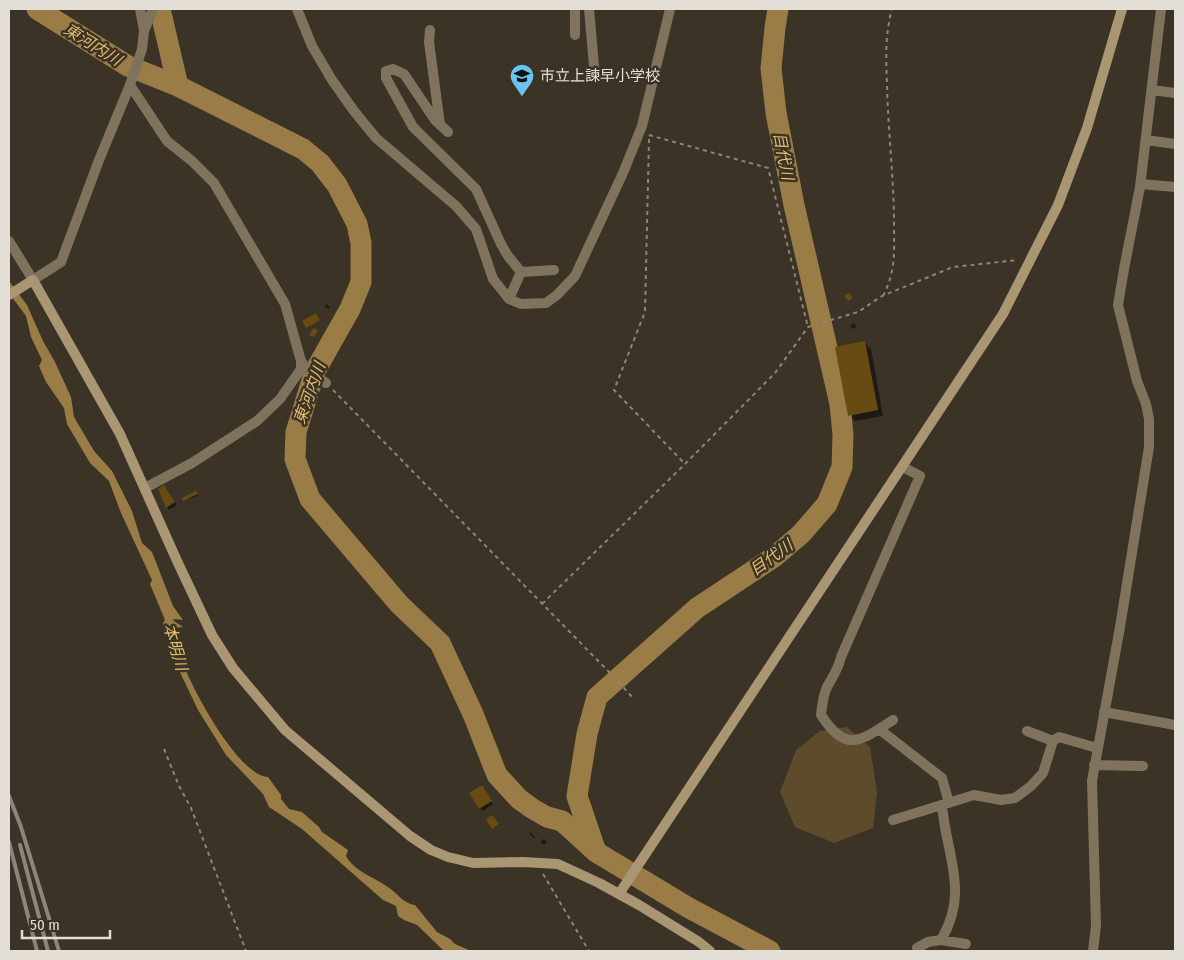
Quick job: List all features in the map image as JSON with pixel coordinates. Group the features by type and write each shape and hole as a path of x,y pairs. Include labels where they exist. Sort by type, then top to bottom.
{"street":[{"path":"140,9 144,31"},
{"path":"9,295 61,262 131,81 142,49 144,31 153,9"},
{"path":"297,9 312,46 332,80 376,138 456,206 476,229 493,279 509,298 520,304 546,303 557,295 575,276 623,173 642,126 670,9"},
{"path":"575,9 575,35"},
{"path":"589,9 594,66"},
{"path":"621,891 1003,314 1058,205 1087,128 1122,9"},
{"path":"1093,951 1096,926 1092,781 1150,447 1149,419 1146,404 1137,381 1118,305 1141,184 1161,9"},
{"path":"430,30 429,42 440,125"},
{"path":"448,132 435,120 404,74 393,69 386,71 386,78 413,127 476,189 501,244 520,272"},
{"path":"131,81 167,141 214,183 285,304 301,361 301,369 280,399 257,421 192,463 145,488"},
{"path":"1152,90 1175,93"},
{"path":"1146,140 1175,144"},
{"path":"1141,184 1175,187"},
{"path":"9,241 120,434 212,635 233,668 285,730 410,836 431,850 448,857 473,863 536,862 558,864 621,891 710,951"},
{"path":"520,272 554,270"},
{"path":"509,298 520,272"},
{"path":"301,361 308,371 326,383"},
{"path":"893,720 865,738 851,741 838,736 821,715 823,698 837,671 841,657 920,476 903,467"},
{"path":"1104,712 1175,725"},
{"path":"879,729 942,778 946,804 944,826 955,872 956,892 950,926 942,940"},
{"path":"1027,731 1053,741"},
{"path":"893,820 974,795 1001,800 1015,798 1031,786 1043,773 1053,741 1060,737 1097,748"},
{"path":"1094,765 1143,766"},
{"path":"917,948 928,942 942,940 966,944"}],"path":[{"path":"882,296 890,282 894,265 894,192 888,116 886,40 892,9"},
{"path":"685,464 614,390 646,312 649,135 768,168 808,327"},
{"path":"542,604 775,373 808,327 858,312 882,296 953,267 1031,259"},
{"path":"326,383 612,674 634,699"},
{"path":"164,748 179,786 191,808 246,951"},
{"path":"536,862 589,951"}],"shaded area":[{"path":"847,727 870,747 877,793 873,828 834,843 795,827 780,792 796,750 820,731"}],"water":[{"name":"本明川","path":"9,281 27,305 43,341 55,362 71,397 74,417 94,451 112,471 132,511 142,543 152,552 173,606 183,620 173,619 183,627 173,628 183,664 208,714 224,738 240,758 255,772 268,777 289,809 302,812 322,832 348,850 346,856 354,866 388,887 404,900 415,905 437,932 455,944 471,951 444,951 417,925 398,916 396,906 383,900 302,829 269,807 263,794 226,755 198,710 176,664 163,623 165,620 150,584 152,580 121,513 109,481 90,463 67,424 64,408 46,382 39,366 42,360 31,337 26,316 9,293"}],"building":[{"path":"849,293 853,298 848,301 844,296"},
{"path":"316,313 320,320 306,328 302,321"},
{"path":"313,328 318,330 314,337 309,335"},
{"path":"865,341 878,410 848,416 835,347"},
{"path":"164,485 175,502 166,508 158,489"},
{"path":"196,491 198,494 183,501 181,498"},
{"path":"482,785 492,801 479,809 469,793"},
{"path":"492,815 499,824 492,829 486,820"}],"waterway":[{"name":"東河内川","path":"37,9 128,66 178,86 303,149 320,163 337,185 357,224 361,243 361,282 350,309 315,371 296,432 295,459 310,499 399,604 440,643 473,714 497,775 519,799 547,817 562,821 596,852 689,908 770,951"},
{"path":"160,9 178,86"},
{"name":"目代川","path":"595,849 577,796 587,734 597,697 697,608 774,557 801,534 827,504 842,467 843,435 840,404 794,205 776,113 771,68 778,9"}],"railway":[{"path":"9,796 21,827 59,951"},
{"path":"9,842 37,951"},
{"path":"20,845 48,951"}],"place":[{"name":"市立上諫早小学校","path":"522,97"}]}
